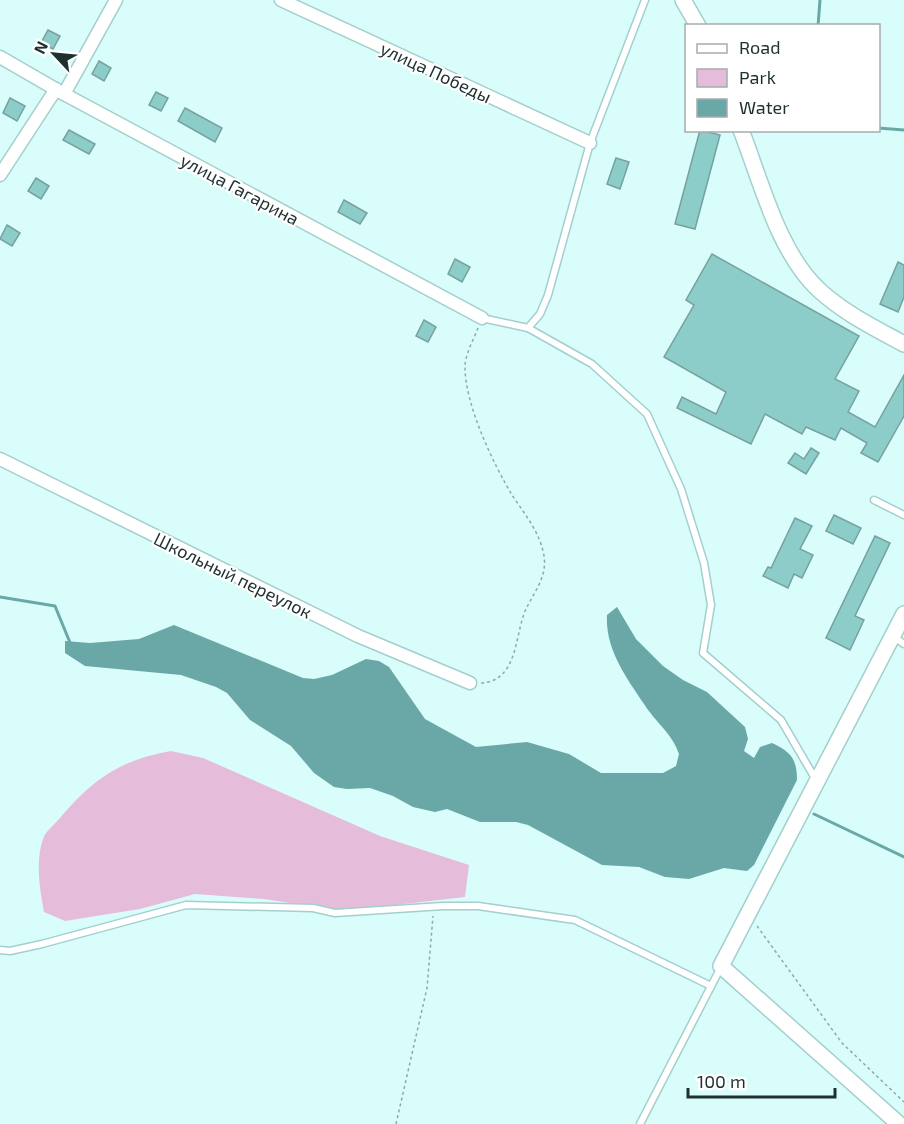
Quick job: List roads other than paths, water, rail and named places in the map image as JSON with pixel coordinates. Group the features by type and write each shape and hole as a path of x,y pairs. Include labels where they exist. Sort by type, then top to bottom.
{"street":[{"path":"0,175 60,92 116,0"},
{"name":"улица Победы","path":"282,0 590,143"},
{"path":"683,0 697,24"},
{"name":"улица Гагарина","path":"0,57 60,92 482,318"},
{"path":"742,132 781,235 799,267 818,289 836,304 904,344"},
{"name":"Школьный переулок","path":"0,459 358,636 470,683"},
{"path":"899,1124 721,966 816,781 898,640 904,614"}],"lane":[{"path":"528,328 540,314 548,295 590,143 645,0"},
{"path":"482,318 528,328 592,364 647,414 681,489 704,563 711,604 703,653 781,720 816,781"},
{"path":"874,500 904,515"},
{"path":"0,950 10,951 42,944 186,904 313,909 335,914 436,906 478,906 576,920 711,986"},
{"path":"640,1124 721,966"}],"water":[{"path":"617,607 636,639 663,666 683,680 707,692 745,727 748,739 744,751 754,758 760,747 772,743 788,753 794,761 797,780 754,865 747,871 724,868 689,879 665,877 639,867 602,865 528,825 516,822 480,822 447,809 435,812 413,807 393,796 370,788 334,787 314,773 291,746 250,720 227,693 216,687 181,675 85,666 65,653 65,641 90,643 139,639 174,625 303,678 314,679 332,675 366,659 379,661 389,667 425,719 476,747 527,742 569,754 601,773 663,773 676,766 679,754 668,734 630,683 613,651 607,627 607,615"}],"waterway":[{"path":"818,24 820,0"},
{"path":"880,128 904,130"},
{"path":"0,597 55,606 71,645"},
{"path":"814,814 904,857"}]}
